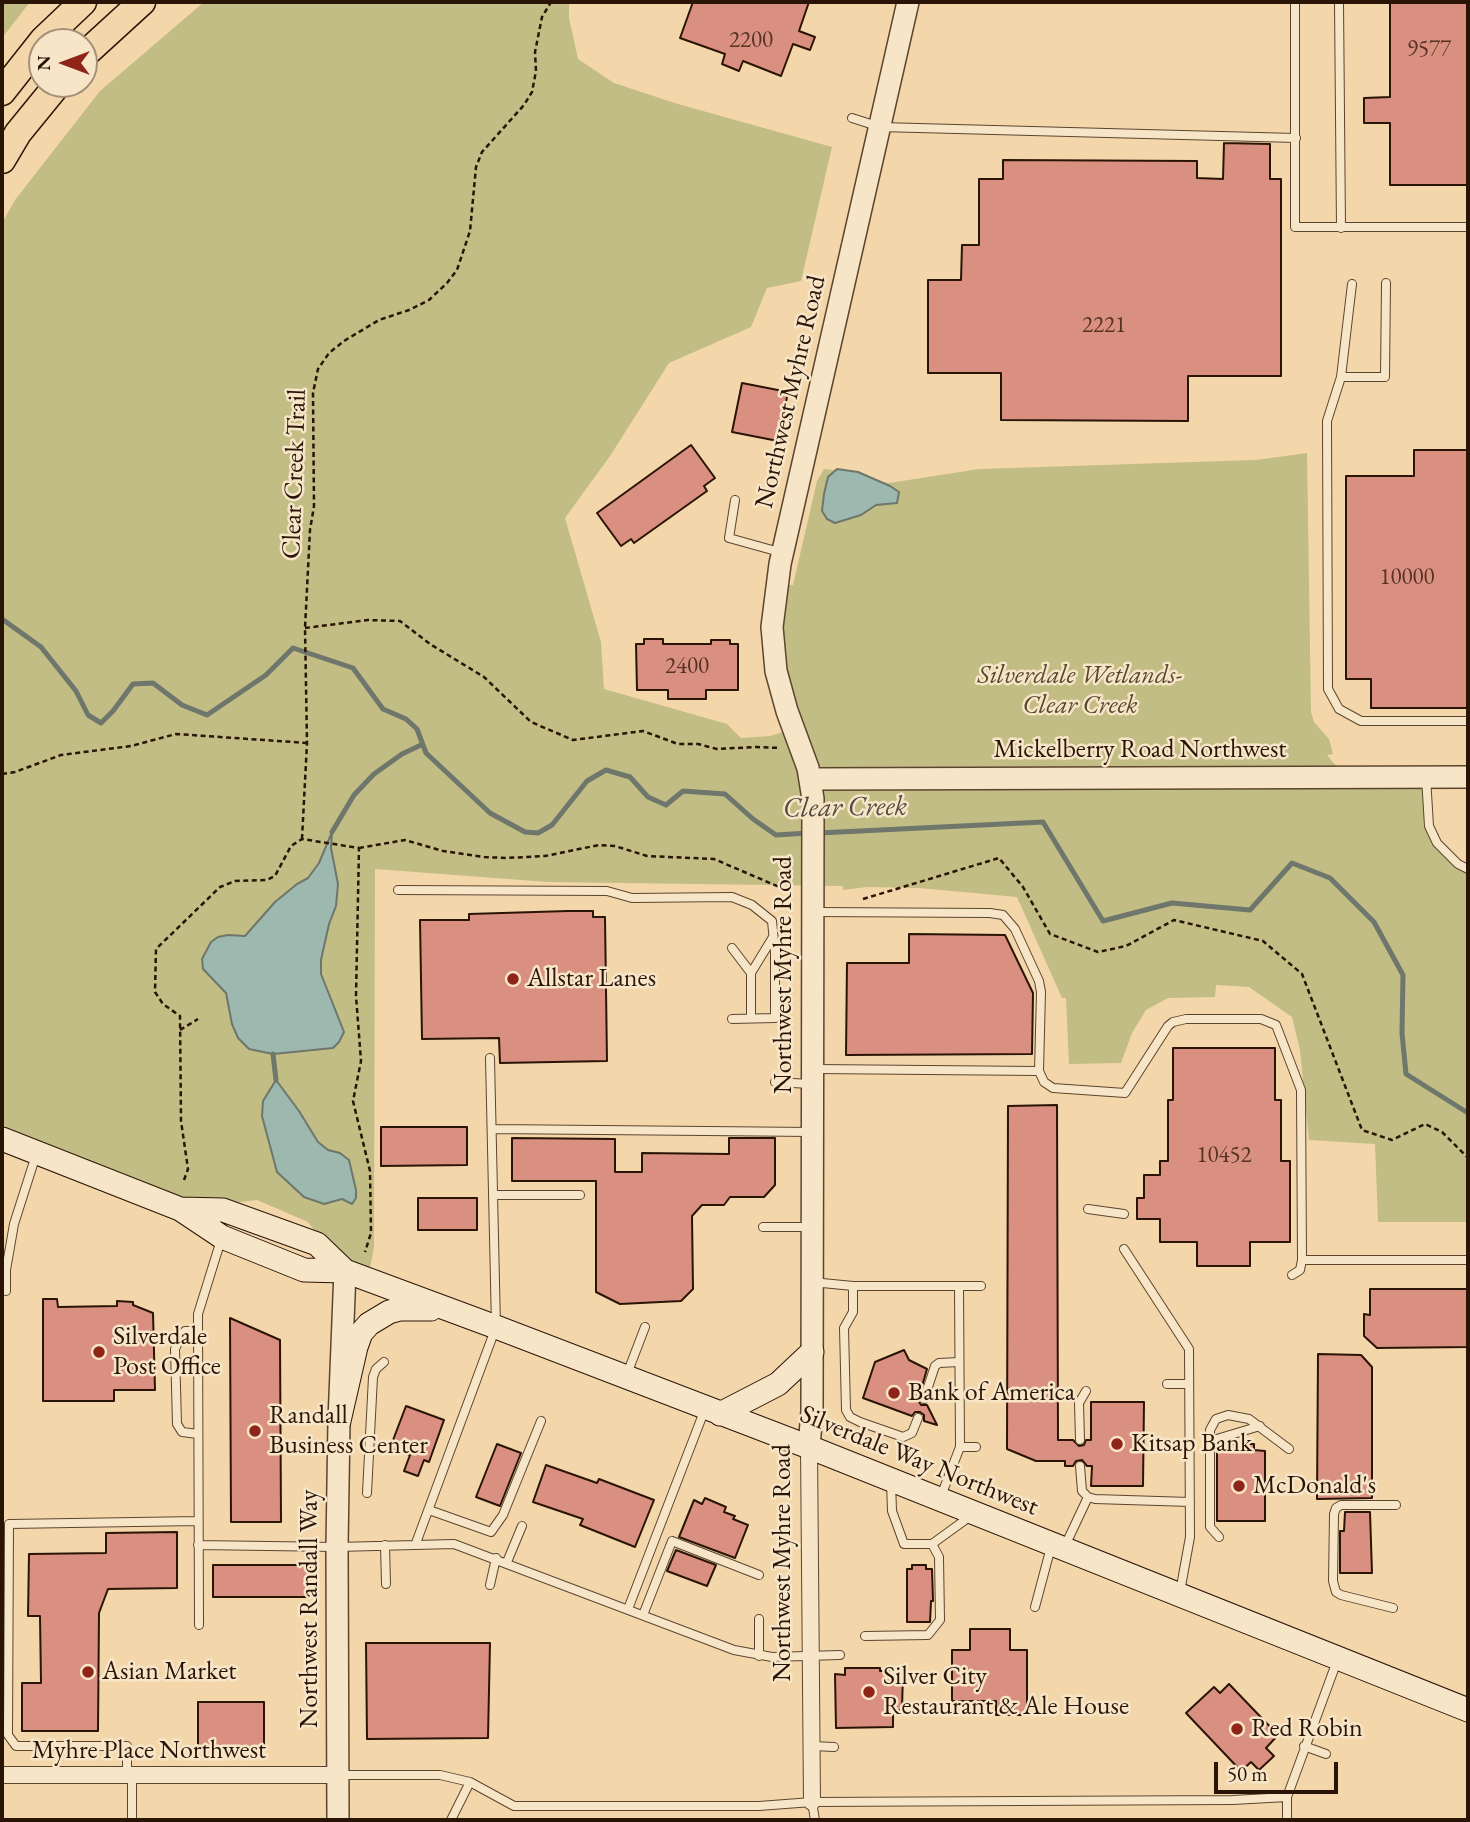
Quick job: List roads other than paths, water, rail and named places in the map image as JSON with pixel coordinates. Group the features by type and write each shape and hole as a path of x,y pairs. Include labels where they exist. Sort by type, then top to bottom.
{"highway":[{"path":"2,92 43,40 83,2"},
{"path":"98,42 142,2"},
{"path":"2,160 18,133 47,98"}],"main road":[{"name":"Silverdale Way Northwest","path":"2,1139 180,1209 222,1237 304,1270 345,1271 459,1313 809,1447 1468,1710"},
{"name":"Silverdale Way Northwest","path":"180,1209 223,1210 317,1244 345,1271"},
{"path":"339,1421 356,1347 361,1333 369,1324 389,1312 412,1308 459,1313"},
{"path":"712,1411 778,1384 812,1352"}],"street":[{"name":"Northwest Myhre Road","path":"812,1802 809,1447 812,1411 811,1077 814,820 811,779 787,711 773,650 774,605 783,553 908,2"},
{"name":"Mickelberry Road Northwest","path":"811,779 1468,777"},
{"name":"Northwest Randall Way","path":"338,1820 337,1547 345,1271"},
{"name":"Myhre Place Northwest","path":"2,1775 338,1775"}],"lane":[{"path":"1296,2 1295,228 1468,227"},
{"path":"1339,2 1341,228"},
{"path":"852,118 880,127 1296,138"},
{"path":"1340,377 1385,377 1386,283"},
{"path":"1352,284 1340,377 1327,421 1328,689 1339,709 1361,721 1468,721"},
{"path":"735,500 729,538 783,553"},
{"path":"1426,777 1429,826 1437,843 1458,864 1468,869"},
{"path":"398,890 607,891 632,898 732,897 752,905 772,921 775,1018 732,1019"},
{"path":"812,912 1003,915 1015,929 1039,981 1039,1071 1044,1082 1053,1088 1125,1093 1173,1022 1186,1019 1261,1019 1276,1025 1301,1090 1302,1260 1300,1270 1292,1275"},
{"path":"751,1018 751,973 773,937"},
{"path":"732,948 751,973"},
{"path":"416,1543 496,1327 490,1058"},
{"path":"775,1082 811,1077 1039,1071"},
{"path":"492,1129 812,1132"},
{"path":"6,1291 14,1224 37,1153"},
{"path":"493,1195 580,1195"},
{"path":"1088,1209 1124,1214"},
{"path":"763,1227 812,1227"},
{"path":"199,1625 198,1314 222,1237"},
{"path":"1124,1249 1189,1349 1190,1537 1180,1595"},
{"path":"1302,1260 1468,1260"},
{"path":"812,1282 853,1286 981,1286"},
{"path":"853,1286 853,1312 845,1328 846,1410 853,1418 898,1436 912,1433 918,1418"},
{"path":"939,1499 960,1447 959,1286"},
{"path":"626,1377 645,1327"},
{"path":"198,1331 185,1331 179,1338 176,1349 177,1424 181,1432 198,1434"},
{"path":"367,1493 373,1377 376,1368 384,1362"},
{"path":"924,1399 935,1366 939,1363 959,1362"},
{"path":"1167,1384 1189,1384"},
{"path":"1080,1440 1079,1404 1086,1391"},
{"path":"628,1609 712,1411"},
{"path":"1219,1537 1210,1527 1210,1430 1216,1419 1228,1415 1249,1419 1289,1449"},
{"path":"429,1510 491,1532 503,1514 541,1421"},
{"path":"1210,1441 1260,1426"},
{"path":"960,1447 976,1447"},
{"path":"1080,1466 1079,1482 1088,1497 1190,1502"},
{"path":"890,1479 892,1511 904,1544 932,1544 974,1513"},
{"path":"1035,1607 1058,1546 1088,1497"},
{"path":"1393,1608 1340,1595 1333,1587 1334,1514 1336,1508 1341,1505 1396,1505"},
{"path":"132,1820 127,1745 16,1746 8,1735 9,1524 198,1521"},
{"path":"507,1562 522,1526"},
{"path":"643,1615 672,1541 759,1575"},
{"path":"198,1545 337,1547 454,1544 734,1650 759,1656 840,1655"},
{"path":"865,1636 928,1635 940,1620 939,1557 932,1544"},
{"path":"385,1545 386,1584"},
{"path":"490,1585 496,1558"},
{"path":"759,1619 759,1656"},
{"path":"1287,1820 1287,1797 1338,1659"},
{"path":"812,1746 834,1747"},
{"path":"1304,1746 1326,1754"},
{"path":"338,1775 440,1775 470,1782 514,1806 759,1806 812,1802 1233,1800 1287,1797"},
{"path":"451,1820 470,1782"},
{"path":"812,1802 815,1820"}],"water":[{"path":"837,469 858,472 890,486 899,492 897,503 876,505 861,515 835,523 827,519 822,511 824,494 828,477"},
{"path":"332,832 331,848 338,884 336,906 321,960 321,974 344,1032 333,1048 273,1054 249,1049 238,1038 232,1024 226,993 203,969 202,959 211,942 228,935 245,936 275,902 308,878 319,863"},
{"path":"276,1080 318,1142 349,1160 356,1190 356,1198 352,1204 342,1199 324,1204 304,1197 277,1172 262,1116 263,1101"}],"waterway":[{"name":"Clear Creek","path":"2,619 41,647 76,691 88,715 101,723 133,684 153,683 182,705 207,715 266,675 293,648 353,668 383,709 406,719 417,729 426,753 490,813 525,832 538,833 552,825 587,781 606,770 630,777 648,797 666,805 683,791 725,794 776,835 809,833"},
{"path":"332,832 354,795 374,774 402,754 421,745"},
{"name":"Clear Creek","path":"819,833 1043,822 1103,921 1172,903 1250,910 1292,863 1330,878 1374,922 1403,975 1402,1033 1406,1074 1468,1113"},
{"path":"273,1054 276,1080"}],"place":[{"name":"Allstar Lanes","path":"513,979"},
{"name":"Silverdale Post Office","path":"99,1352"},
{"name":"Bank of America","path":"894,1393"},
{"name":"Randall Business Center","path":"255,1431"},
{"name":"Kitsap Bank","path":"1117,1444"},
{"name":"McDonald's","path":"1239,1486"},
{"name":"Asian Market","path":"88,1672"},
{"name":"Silver City Restaurant & Ale House","path":"869,1692"},
{"name":"Red Robin","path":"1237,1729"}],"park label":[{"name":"Silverdale Wetlands- Clear Creek","path":"1080,691"}]}
